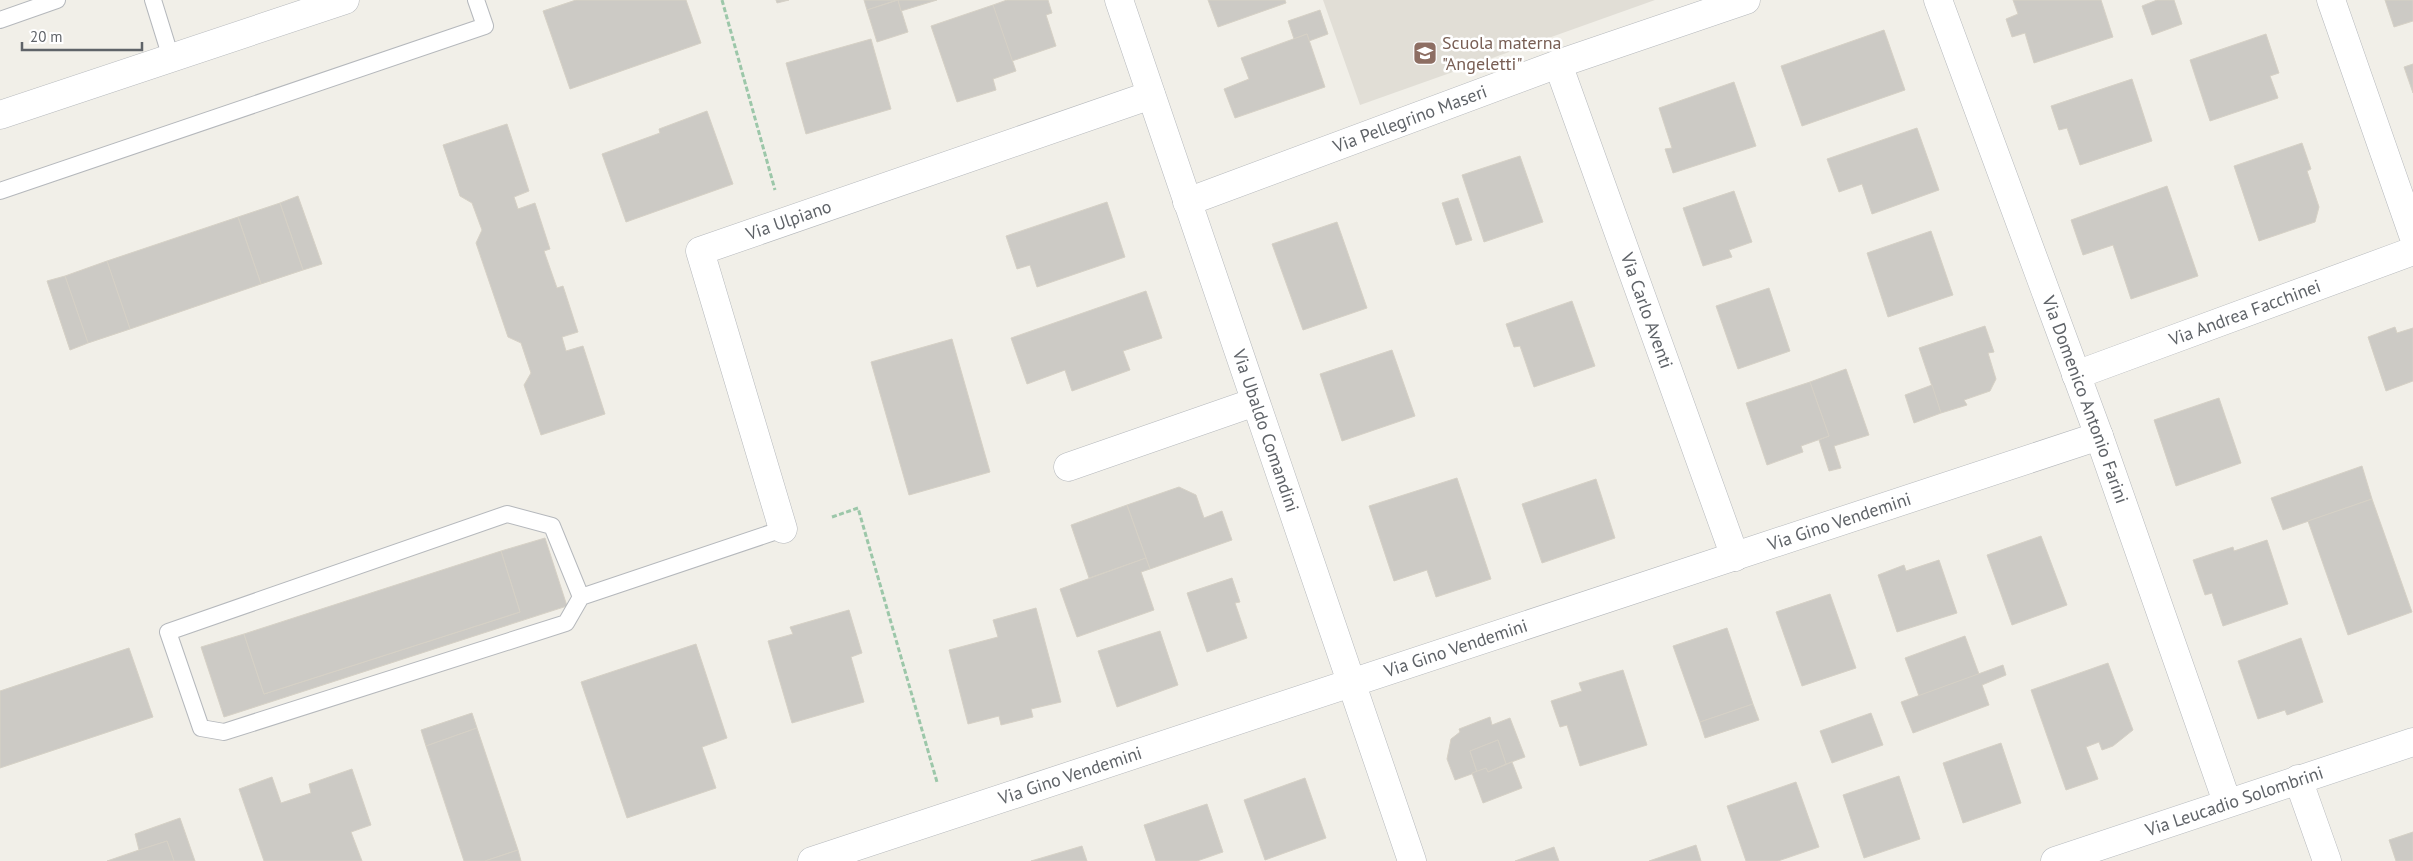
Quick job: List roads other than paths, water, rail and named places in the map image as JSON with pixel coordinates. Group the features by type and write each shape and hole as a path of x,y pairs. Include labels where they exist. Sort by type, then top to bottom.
{"street":[{"path":"0,115 346,0"},
{"name":"Via Ubaldo Comandini","path":"1119,0 1255,402 1353,682 1412,861"},
{"name":"Via Pellegrino Maseri","path":"1187,202 1558,64 1746,0"},
{"name":"Via Domenico Antonio Farini","path":"1938,0 2099,436 2227,802"},
{"path":"2331,0 2413,235"},
{"name":"Via Carlo Aventi","path":"1558,64 1736,557"},
{"name":"Via Ulpiano","path":"783,529 700,251 1151,95"},
{"name":"Via Andrea Facchinei","path":"2076,374 2413,251"},
{"path":"1068,467 1255,402"},
{"name":"Via Gino Vendemini","path":"812,861 2099,436"},
{"name":"Via Leucadio Solombrini","path":"2055,861 2227,802 2413,742"},
{"path":"2298,779 2328,861"}],"lane":[{"path":"0,20 57,0"},
{"path":"153,0 171,58"},
{"path":"0,190 485,26 476,0"},
{"path":"581,597 552,526 507,514 168,632 201,728 224,732 566,623 581,597 783,529"}],"place":[{"name":"Scuola materna \"Angeletti\"","path":"1425,53"}]}
